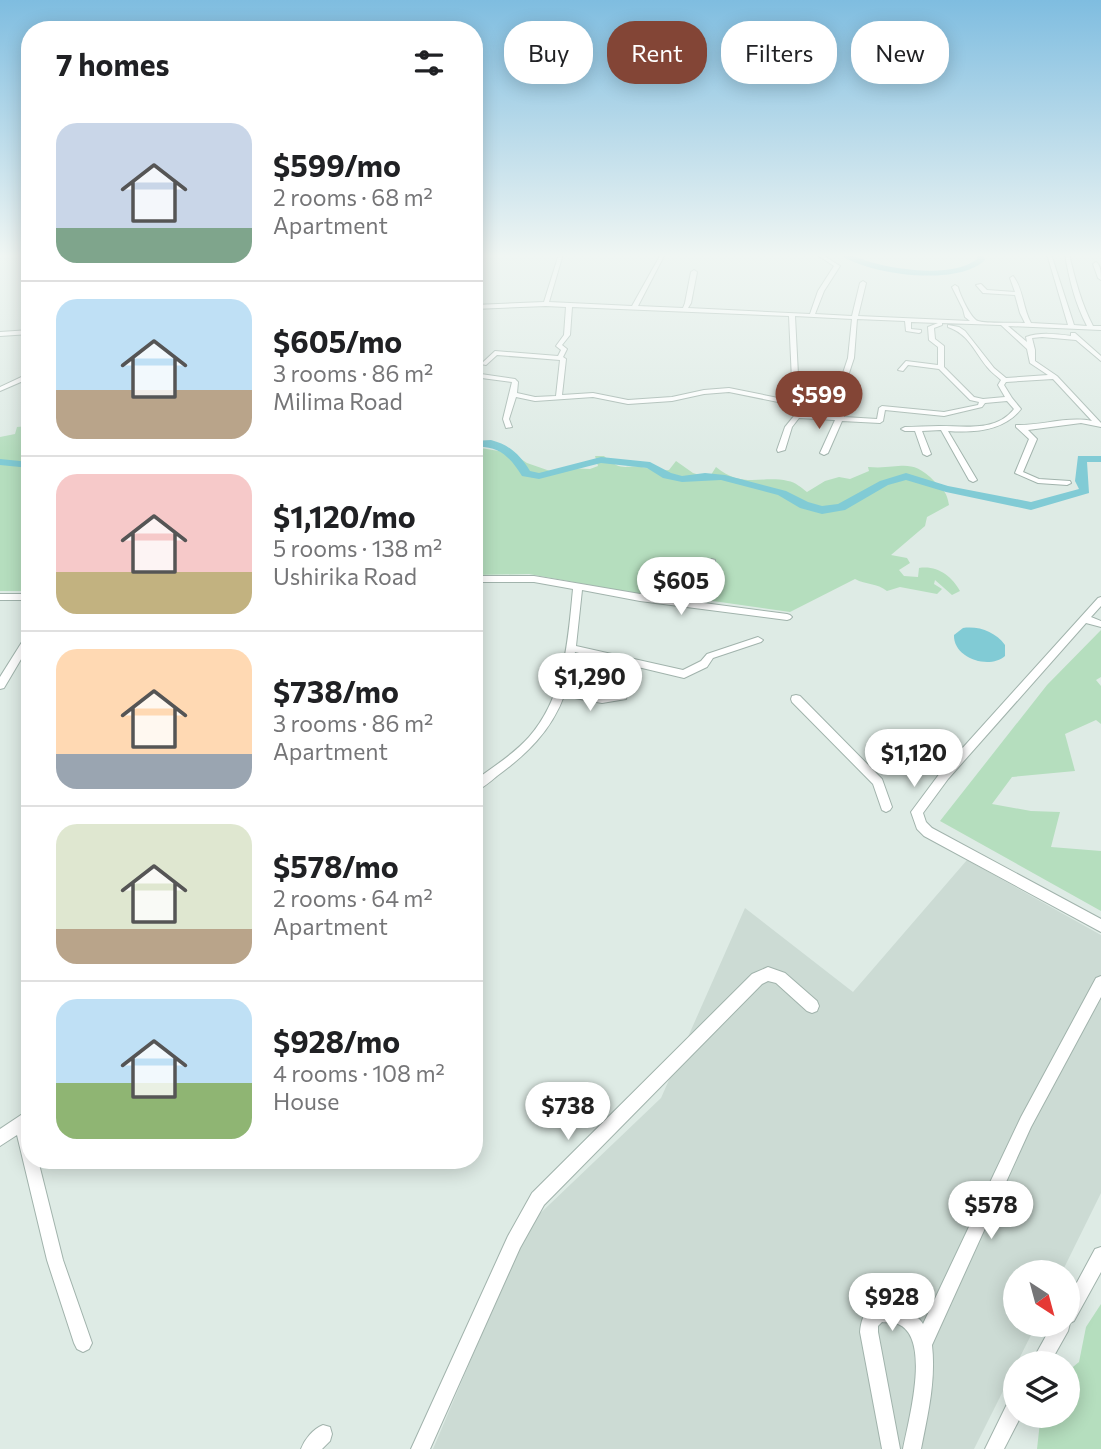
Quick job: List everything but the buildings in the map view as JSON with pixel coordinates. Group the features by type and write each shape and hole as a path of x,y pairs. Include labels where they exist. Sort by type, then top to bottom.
{"street":[{"path":"560,358 564,349 559,346 566,335 567,322"},
{"path":"782,450 789,427 797,416 792,322"},
{"path":"824,453 839,420 854,322"},
{"path":"908,322 908,330 919,331"},
{"path":"925,322 1101,328"},
{"path":"1027,322 1029,325"},
{"path":"1068,322 1077,338 1090,346 1092,353 1101,359"},
{"path":"1088,322 1091,327"},
{"path":"941,367 941,346 932,340 931,327 939,323 961,328 993,370 1004,380 1055,377"},
{"path":"1003,324 1032,350"},
{"path":"0,334 21,333"},
{"path":"1077,338 1031,336 1029,340 1032,362 1055,377 1100,425"},
{"path":"484,364 493,353 560,358"},
{"path":"559,396 563,359 560,358"},
{"path":"901,370 906,363 941,367 971,397 960,400"},
{"path":"483,376 515,382 506,419 508,427"},
{"path":"0,389 21,378"},
{"path":"905,429 977,430 1009,418 1018,409 1001,385 1004,380"},
{"path":"513,394 535,398 593,395 628,402 672,399 729,390 797,404"},
{"path":"965,391 972,399 1009,399"},
{"path":"797,416 880,421 882,408 944,414 980,406 983,401"},
{"path":"1009,418 1033,439 1019,473 1038,481 1066,483"},
{"path":"1021,427 1084,421 1100,425"},
{"path":"943,428 974,480"},
{"path":"918,429 927,454"},
{"path":"640,598 712,562"},
{"path":"483,579 520,578 640,598 787,617"},
{"path":"483,780 532,741 543,727 560,691 571,648 578,588"},
{"path":"0,597 21,597"},
{"path":"1099,605 944,775 916,811 921,825 928,832 1101,926"},
{"path":"1084,619 1101,624"},
{"path":"571,648 684,674 704,664 710,656 758,640"},
{"path":"0,685 21,651"},
{"path":"560,691 602,699 622,696"},
{"path":"796,699 878,782 886,807"},
{"path":"420,1449 514,1242 538,1199 757,979 768,974 780,978 812,1006"},
{"path":"923,1344 1026,1122 1101,983"},
{"path":"0,1138 21,1123"},
{"path":"32,1169 55,1260 83,1343"},
{"path":"1080,1293 1101,1255"},
{"path":"891,1449 869,1332 870,1322 878,1313 891,1312 907,1318 923,1344 927,1363 912,1449"},
{"path":"994,1449 1005,1428"},
{"path":"310,1449 323,1434"}],"shaded area":[{"path":"967,860 1101,935 1101,1193 1068,1260 1003,1260 1003,1337 1030,1337 1023,1351 1003,1351 1003,1391 974,1449 433,1449 528,1225 661,1098 745,908 853,992"}],"green space":[{"path":"17,427 21,427 21,591 0,591 0,437 15,434"},
{"path":"483,448 512,453 527,463 550,471 566,468 590,469 598,466 595,456 604,456 620,466 662,470 669,470 676,461 693,473 709,478 716,467 735,478 791,482 807,492 825,481 839,477 850,479 869,471 868,467 904,466 919,469 941,487 949,505 927,517 925,526 891,555 907,558 910,563 899,570 904,576 918,577 919,568 932,568 948,576 960,591 952,595 935,580 934,584 942,589 937,594 900,587 887,591 855,579 790,612 706,600 662,598 529,574 483,575"},
{"path":"1101,630 1101,677 1096,680 1101,686 1101,724 1096,720 1065,734 1075,771 1012,777 992,804 1031,811 1060,812 1051,847 1101,851 1101,911 940,821 1047,685"},
{"path":"1101,1304 1101,1449 1037,1449 1039,1428 1080,1428 1080,1357 1086,1327"}],"water":[{"path":"963,628 992,633 1005,645 1005,656 998,660 982,662 965,655 955,643 954,635"}],"waterway":[{"path":"483,443 505,449 526,474 539,476 601,460 650,465 667,476 682,479 721,477 782,493 804,505 822,510 841,507 884,483 906,476 946,489 1031,506 1085,491 1081,481 1082,458 1101,459"},
{"path":"0,462 21,464"}]}
